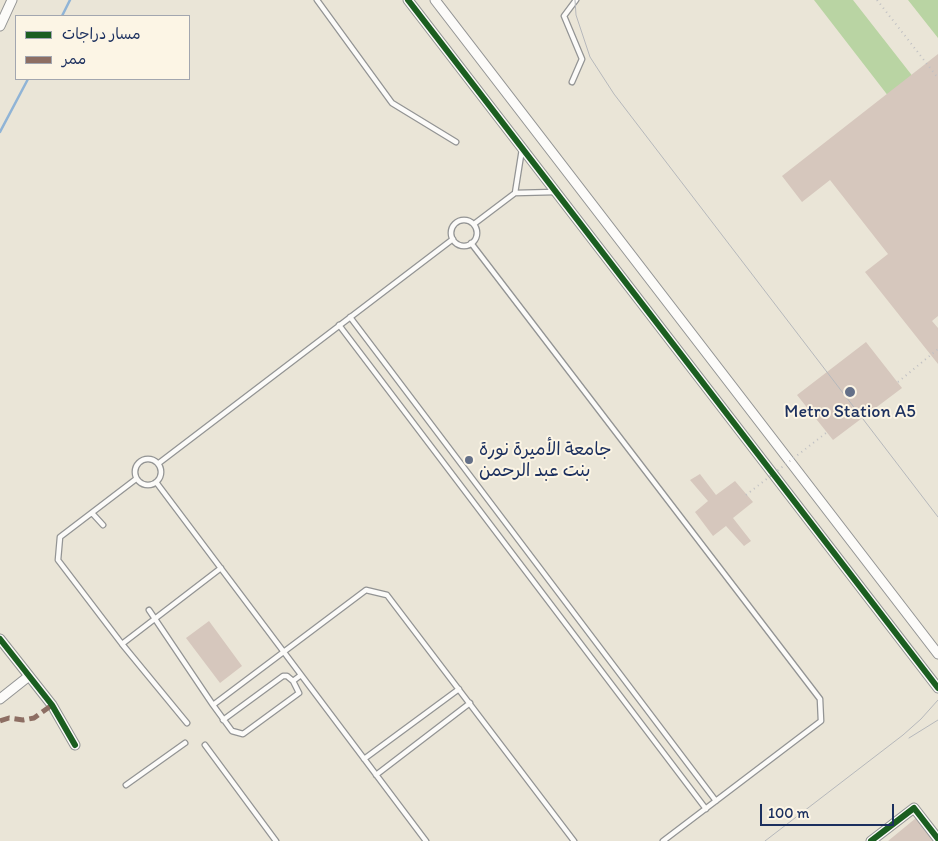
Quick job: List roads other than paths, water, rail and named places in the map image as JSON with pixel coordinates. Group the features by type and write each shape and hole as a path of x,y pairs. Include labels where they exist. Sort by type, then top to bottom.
{"street":[{"path":"0,26 12,0"},
{"path":"408,0 938,688"},
{"path":"435,0 938,654"},
{"path":"0,639 52,705 75,745"},
{"path":"0,699 29,676"},
{"path":"871,841 914,808 938,839"}],"lane":[{"path":"316,0 392,103 456,142"},
{"path":"572,82 582,59 564,16 576,0"},
{"path":"515,193 522,147"},
{"path":"474,224 515,193 556,192"},
{"path":"467,220 474,224 476,236 471,243 459,245 453,239 451,231 455,223 467,220"},
{"path":"159,463 453,239"},
{"path":"471,243 820,699 821,721 663,841"},
{"path":"350,317 716,801"},
{"path":"339,325 706,808"},
{"path":"136,478 135,470 138,463 146,459 159,463"},
{"path":"136,478 147,485 156,482 160,476 159,463"},
{"path":"136,478 60,537 58,560 122,644 187,723"},
{"path":"156,482 426,841"},
{"path":"92,513 102,525"},
{"path":"122,644 156,620 221,568"},
{"path":"213,705 366,590 387,595 574,841"},
{"path":"149,610 223,720 237,734 250,731 299,693 293,681 287,676 283,676 223,720"},
{"path":"293,681 301,675"},
{"path":"364,759 459,689"},
{"path":"376,775 470,703"},
{"path":"126,785 185,743"},
{"path":"205,745 276,841"}],"waterway":[{"path":"62,15 70,0"},
{"path":"0,132 27,80"}],"tram line":[{"path":"575,0 576,15 590,57 614,94 938,517"},
{"path":"765,841 903,735 938,700"},
{"path":"909,738 938,720"}],"place":[{"name":"Metro Station A5","path":"850,392"},
{"name":"جامعة الأميرة نورة بنت عبد الرحمن","path":"469,460"}]}
